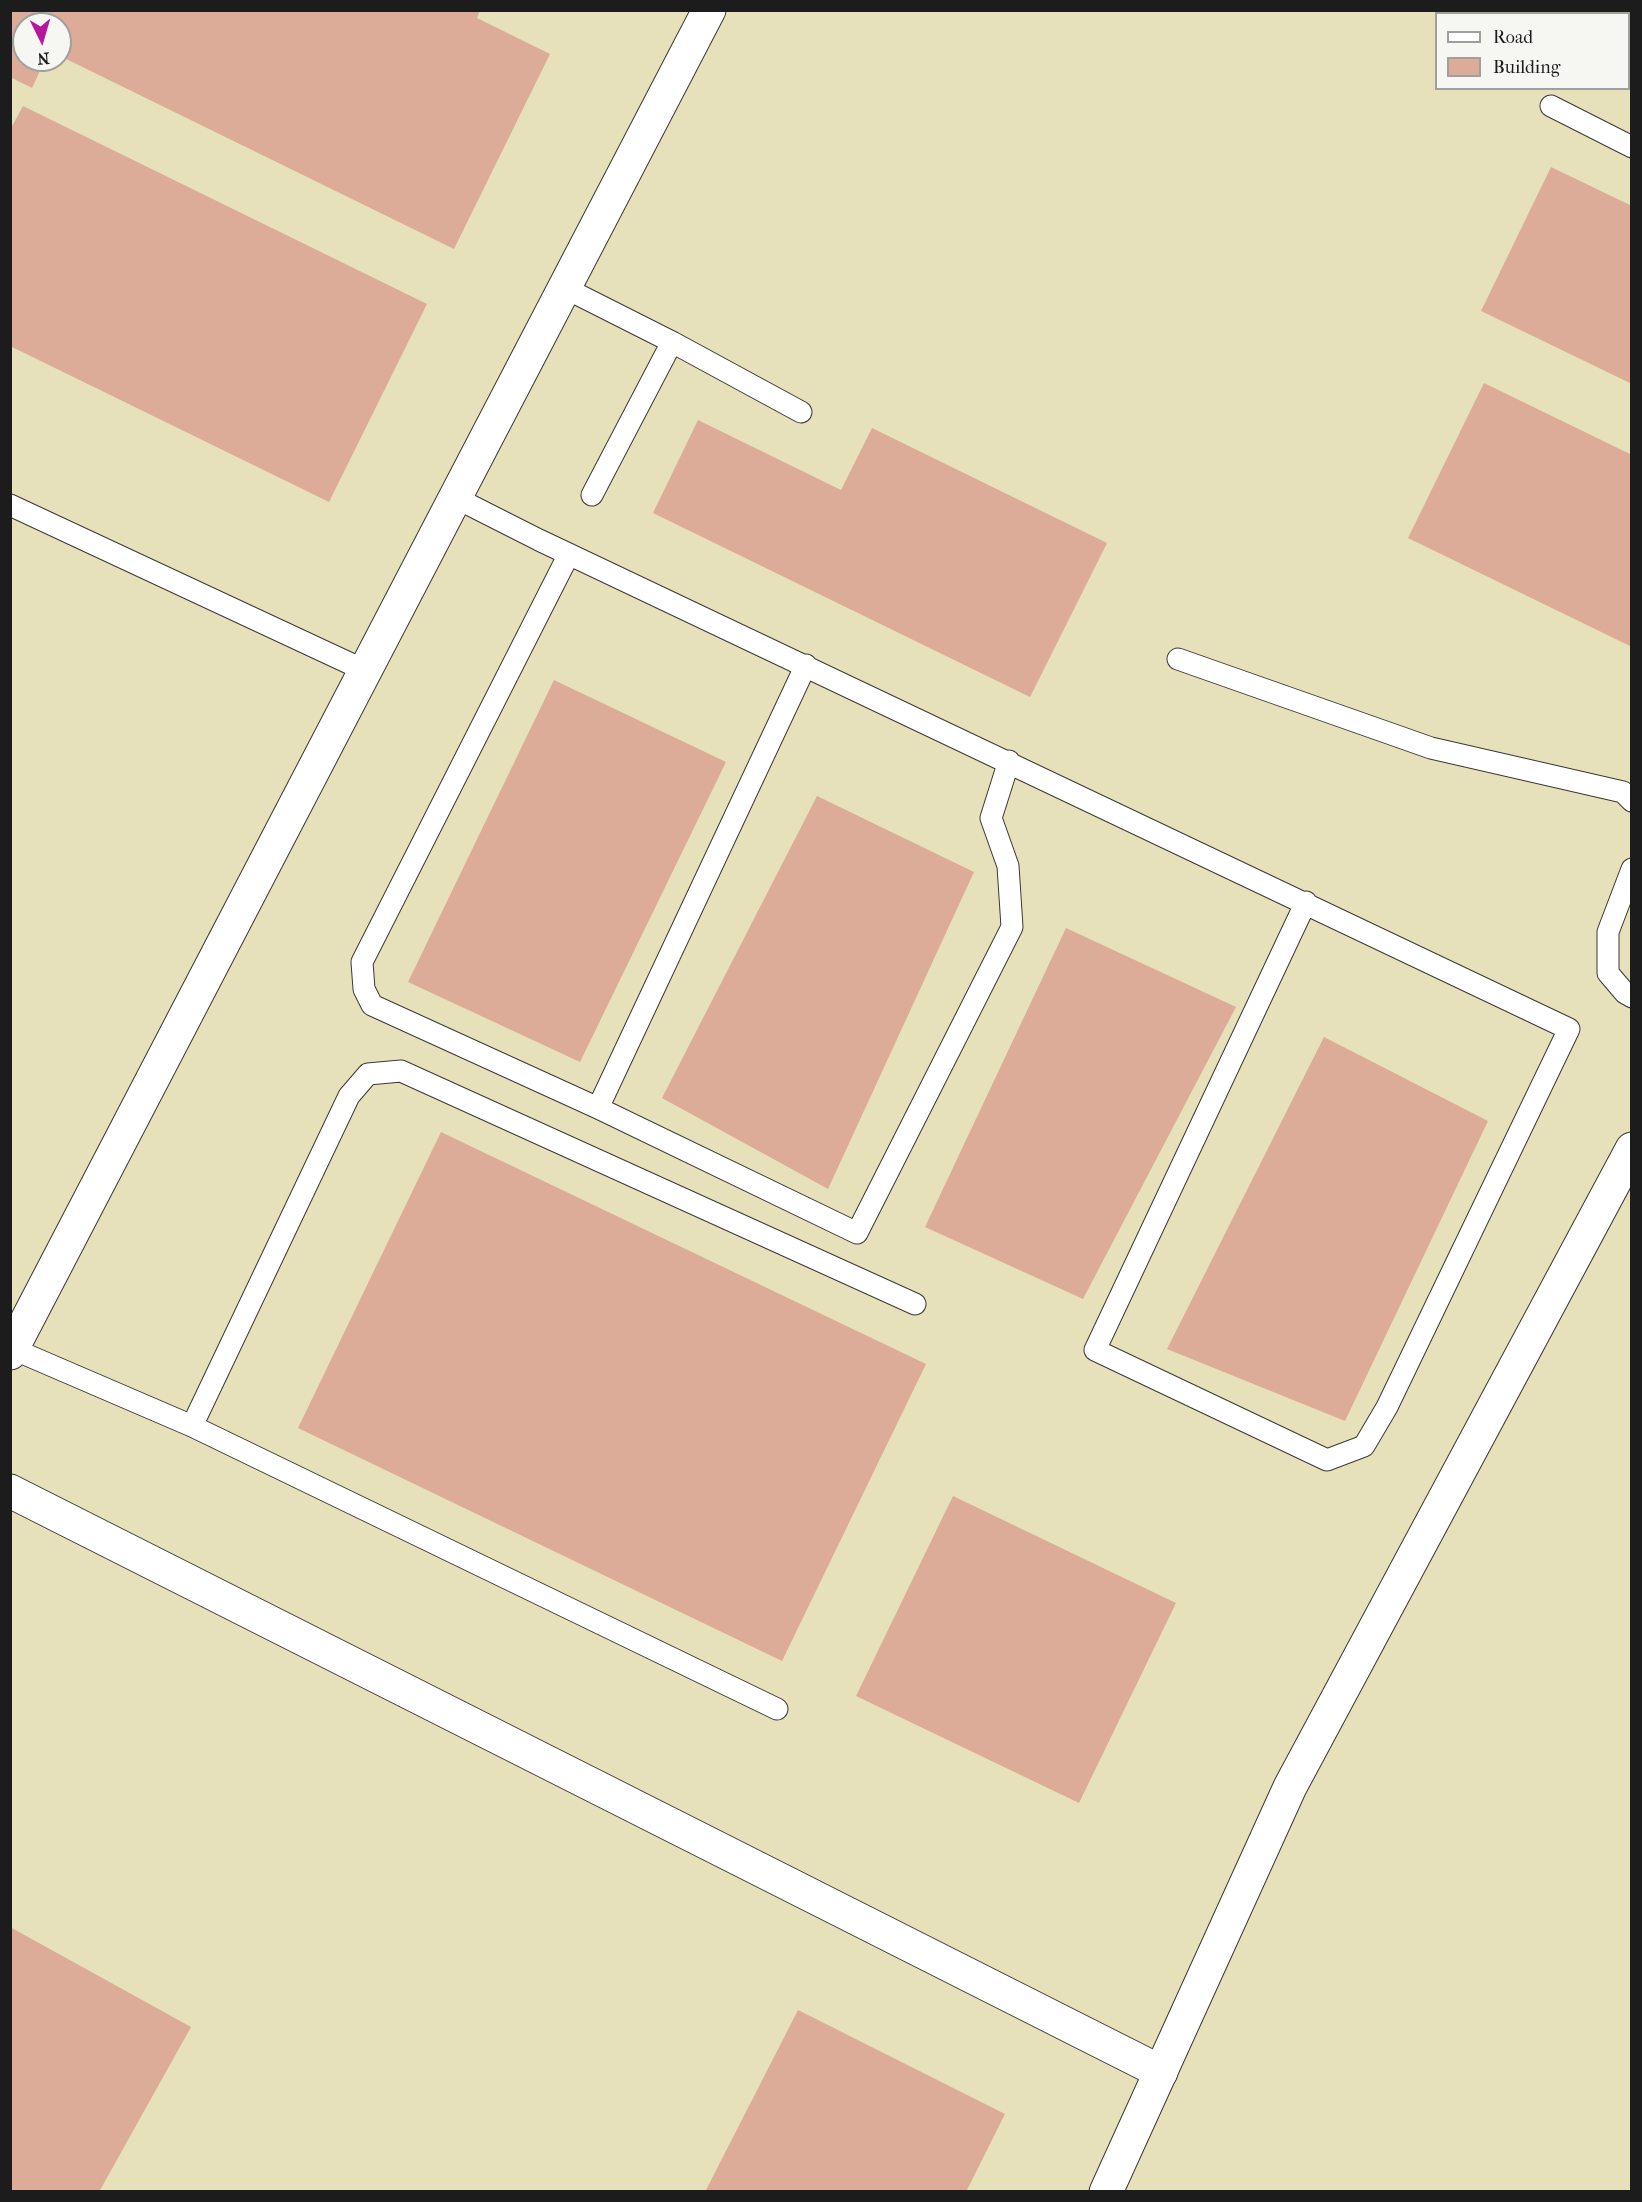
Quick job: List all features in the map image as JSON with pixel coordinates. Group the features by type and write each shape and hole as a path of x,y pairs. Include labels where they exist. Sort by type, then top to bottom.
{"street":[{"path":"12,1351 709,10"},
{"path":"1106,2192 1290,1787 1632,1149"},
{"path":"10,1491 1161,2072"}],"lane":[{"path":"1551,106 1632,147"},
{"path":"565,288 672,342 801,412"},
{"path":"592,495 672,342"},
{"path":"456,498 569,554 1306,902 1569,1029 1388,1407 1364,1446 1327,1460 1095,1350 1306,902"},
{"path":"10,505 366,671"},
{"path":"569,554 362,962 364,989 372,1005 598,1108 857,1233 1012,927 1008,866 991,818 1009,761"},
{"path":"1178,659 1431,748 1623,792 1632,801"},
{"path":"598,1108 806,665"},
{"path":"1632,869 1608,932 1608,973 1625,993 1632,997"},
{"path":"192,1426 349,1096 368,1074 401,1071 915,1304"},
{"path":"12,1351 192,1426 777,1710"}],"building":[{"path":"10,10 480,10 477,18 550,54 454,249 72,62 72,12 12,12 12,72 39,72 32,88 10,77"},
{"path":"1490,10 1632,10 1632,80 1630,79 1630,12 1493,12"},
{"path":"23,106 427,304 329,502 10,346 10,130"},
{"path":"1551,167 1632,206 1632,384 1481,311"},
{"path":"1484,383 1632,455 1632,647 1408,538"},
{"path":"698,420 841,490 872,428 1107,543 1030,697 653,513"},
{"path":"554,680 726,762 580,1062 408,982"},
{"path":"817,796 974,872 828,1189 662,1098"},
{"path":"1066,928 1236,1007 1083,1299 925,1227"},
{"path":"1324,1037 1488,1121 1345,1421 1167,1349"},
{"path":"441,1132 926,1364 782,1661 298,1428"},
{"path":"953,1496 1176,1603 1079,1803 856,1696"},
{"path":"10,1927 191,2027 99,2192 10,2192"},
{"path":"798,2010 1005,2114 966,2192 705,2192"}]}
